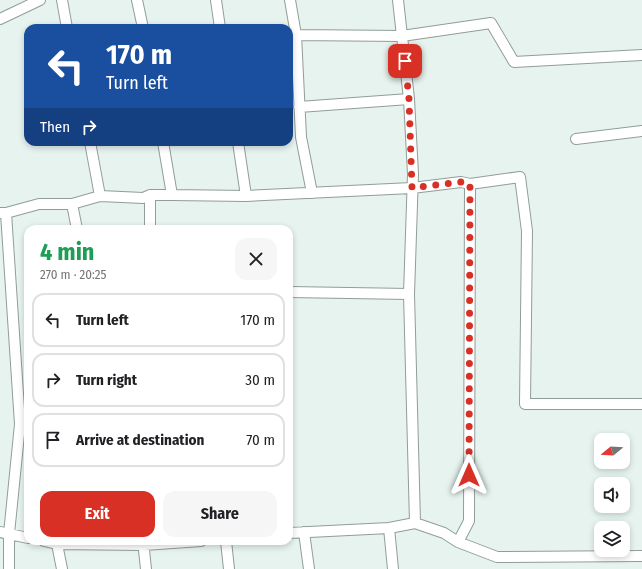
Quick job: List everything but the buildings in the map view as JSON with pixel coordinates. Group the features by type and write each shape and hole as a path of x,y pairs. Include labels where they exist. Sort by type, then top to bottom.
{"street":[{"path":"0,19 40,0"},
{"path":"62,0 66,24"},
{"path":"137,0 143,24"},
{"path":"216,0 219,24"},
{"path":"290,0 296,35 301,137 312,193"},
{"path":"398,0 409,99 412,188 409,294 415,524"},
{"path":"296,35 402,36 490,23 514,62 642,55"},
{"path":"299,107 409,99"},
{"path":"576,139 642,131"},
{"path":"91,146 100,196"},
{"path":"164,146 172,195"},
{"path":"239,146 246,196"},
{"path":"9,569 4,533 20,424 3,213 39,204 72,204 100,196 143,198 150,195 246,196 412,188 461,182 470,184 520,177 528,231 526,404 642,404"},
{"path":"458,542 469,521 470,184"},
{"path":"150,195 150,225"},
{"path":"72,204 76,225"},
{"path":"293,292 409,294"},
{"path":"293,533 389,528 415,524 444,533 458,542 497,557 642,556"},
{"path":"389,528 394,569"},
{"path":"304,532 309,569"},
{"path":"4,533 24,537"},
{"path":"58,545 62,569"},
{"path":"143,545 146,569"},
{"path":"226,545 229,569"}],"route":[{"path":"405,61 409,99 412,188 461,182 470,184 469,475"}]}
